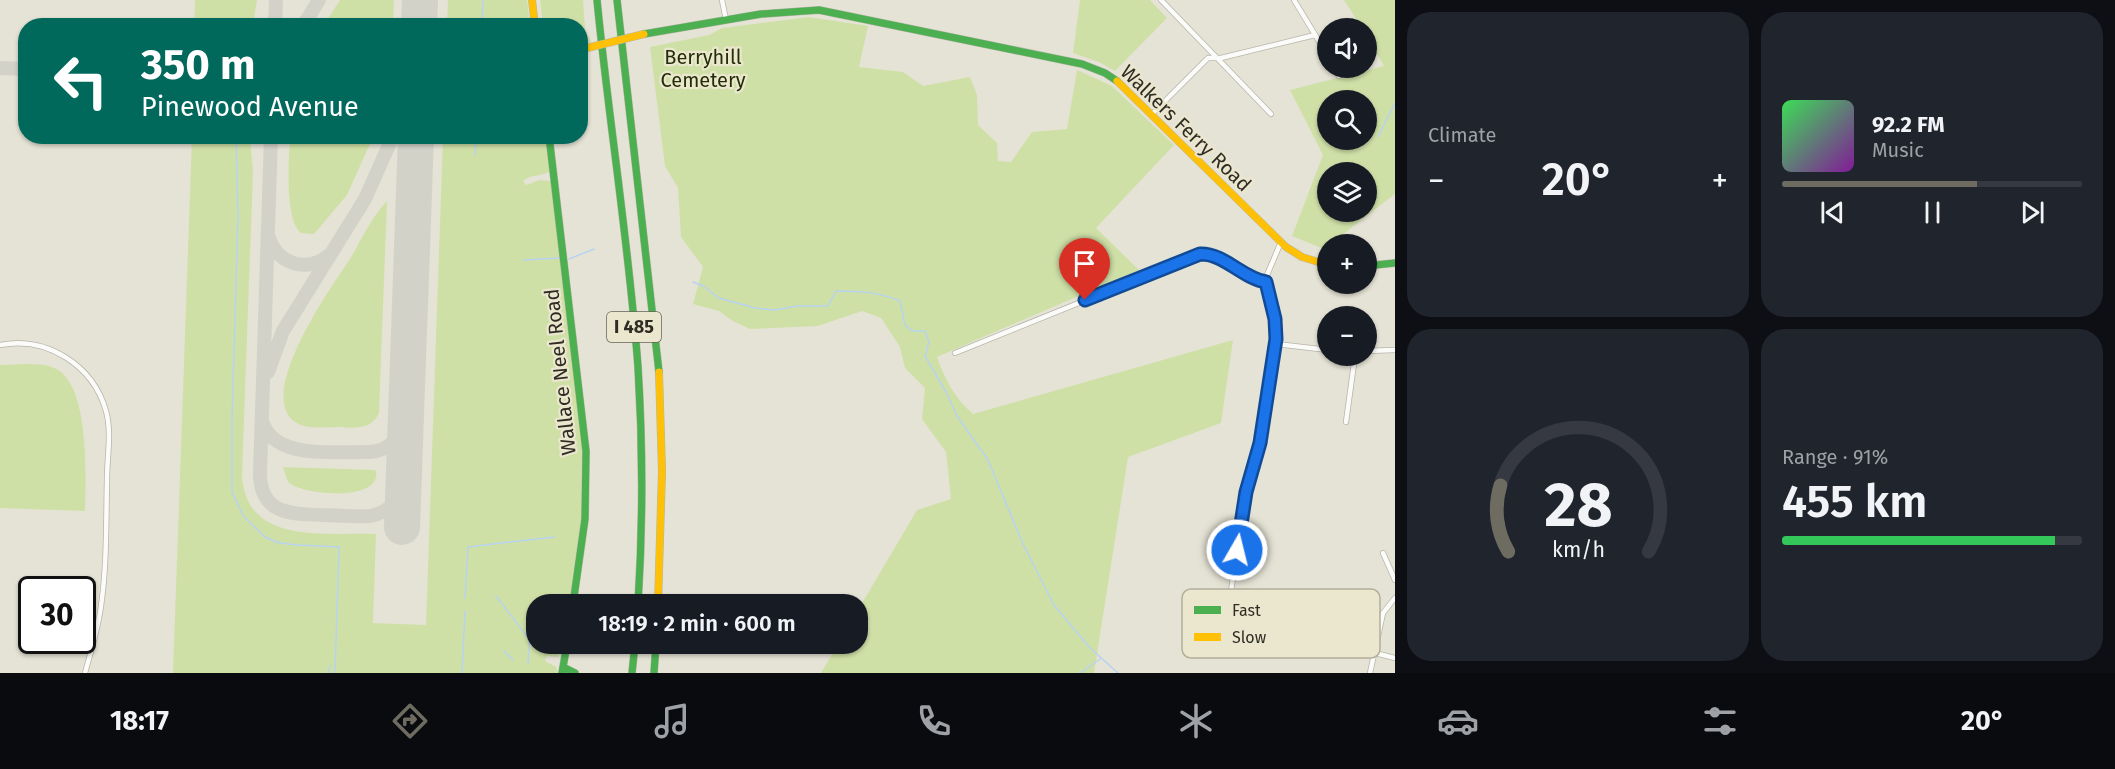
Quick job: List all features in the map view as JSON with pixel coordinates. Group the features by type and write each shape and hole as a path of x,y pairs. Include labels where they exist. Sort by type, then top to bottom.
{"main road":[{"path":"532,0 534,18"},
{"name":"I 485","path":"597,0 631,288 640,395 642,532 639,594"},
{"name":"I 485","path":"617,0 659,372 662,471 658,594"},
{"name":"Walkers Ferry Road","path":"588,47 644,34 726,20 788,11 819,10 1082,64 1105,73 1122,85 1281,243 1302,256 1317,261"},
{"name":"Wallace Neel Road","path":"550,144 586,451 585,519 574,594"},
{"path":"1377,264 1395,262"},
{"path":"565,654 563,670 575,673"},
{"path":"632,673 634,654"},
{"path":"654,673 655,654"}],"street":[{"path":"722,0 726,20"},
{"path":"1161,0 1271,114"},
{"path":"1294,0 1317,38"},
{"path":"1152,114 1206,60 1315,35"},
{"path":"1231,589 1246,492 1260,443 1275,344 1275,319 1266,282 1281,243"},
{"path":"955,353 1200,254 1212,255 1252,278 1266,282"},
{"path":"1275,344 1317,349"},
{"path":"0,345 34,345 62,354 73,361 94,385 106,411 108,439 103,585 97,629 85,673"},
{"path":"1377,351 1395,350"},
{"path":"1346,422 1354,366"},
{"path":"1383,553 1395,580"},
{"path":"1380,628 1383,613 1395,598"},
{"path":"1380,654 1395,658"},
{"path":"1370,673 1374,658"}],"green space":[{"path":"195,0 257,0 254,18 194,18"},
{"path":"340,0 394,0 393,18 328,18"},
{"path":"448,0 527,0 529,18 447,18"},
{"path":"540,0 583,0 584,18 542,18"},
{"path":"1080,0 1150,0 1167,18 1115,71 1099,62 1073,53"},
{"path":"1344,0 1395,0 1395,194 1377,208 1377,162 1320,162 1323,155 1320,150 1377,150 1377,90 1317,90 1317,143 1290,90 1337,78 1377,78 1377,68 1384,66 1377,54 1377,18 1356,18"},
{"name":"Berryhill Cemetery","path":"809,17 868,26 859,67 903,72 923,86 970,77 977,95 978,125 997,143 998,161 1011,162 1032,132 1067,129 1077,70 1112,86 1174,145 1096,228 1139,270 937,357 951,388 973,414 1233,340 1221,423 1128,457 1094,673 821,673 832,654 868,654 867,594 917,510 951,499 946,452 922,419 925,388 905,368 900,347 881,318 862,311 818,326 750,329 719,311 693,304 703,267 681,237 678,188 665,166 650,47 709,35 722,28"},
{"path":"192,144 251,144 253,172 242,475 247,498 257,514 273,524 291,530 312,533 376,534 373,623 426,625 443,144 546,144 550,171 523,181 526,185 540,180 551,181 582,438 581,521 570,594 526,594 526,654 559,654 558,657 547,656 545,661 556,667 558,673 173,673"},
{"path":"290,144 370,144 347,195 314,234 301,233 296,226 290,202"},
{"path":"1317,171 1317,222 1359,222 1343,234 1317,234 1317,246 1292,236"},
{"path":"387,201 379,413 376,419 362,427 317,428 300,425 285,408 284,389 290,365 314,315 372,221"},
{"path":"40,364 57,369 70,383 77,399 84,437 85,511 0,508 0,365"},
{"path":"283,467 376,471 374,481 366,488 354,492 323,493 295,487 288,482"}],"waterway":[{"path":"482,18 483,0"},
{"path":"1378,137 1395,103"},
{"path":"236,144 238,215 232,492 244,517 265,537 279,543 339,547 335,673"},
{"path":"475,155 476,144"},
{"path":"569,259 594,249"},
{"path":"524,260 559,258"},
{"path":"693,282 703,286 719,298 755,308 774,310 797,306 828,306 836,291 869,293 900,301 905,325 912,331 925,331 929,342 925,356 957,416 988,460 1023,544 1054,605 1089,647 1118,673"},
{"path":"465,598 468,547 554,537"},
{"path":"496,596 526,635"},
{"path":"462,673 465,611"},
{"path":"504,651 513,660"},
{"path":"528,664 529,654"},
{"path":"1080,673 1100,659"},
{"path":"328,673 330,666"}],"taxiway":[{"path":"275,18 276,0"},
{"path":"308,18 319,0"},
{"path":"0,68 18,69"},
{"path":"271,144 261,487 265,497 272,504 289,512 311,515 370,516 388,509 396,501 403,484"},
{"path":"268,372 283,331 365,199 389,144"},
{"path":"269,238 279,254 294,263 311,264 328,256"},
{"path":"262,421 269,434 279,443 293,448 324,452 370,452 385,448 396,439 406,411"}],"runway":[{"path":"419,18 420,0"},
{"path":"402,527 416,144"}],"traffic: fast":[{"path":"597,0 638,367 642,486 639,594"},
{"path":"617,0 659,372"},
{"path":"644,34 761,14 819,10 1082,64 1105,73 1117,81"},
{"path":"550,144 586,451 585,519 574,594"},
{"path":"1377,265 1395,263"},
{"path":"562,673 565,654"},
{"path":"632,673 634,654"},
{"path":"654,673 655,654"},
{"path":"563,667 575,673"}],"traffic: slow":[{"path":"532,0 534,18"},
{"path":"588,48 644,34"},
{"path":"1117,81 1286,247 1302,257 1317,262"},
{"path":"658,594 662,471 659,372"}],"route":[{"path":"1085,300 1200,254 1212,255 1252,278 1266,282 1275,319 1276,339 1260,443 1247,487 1237,550"}]}
